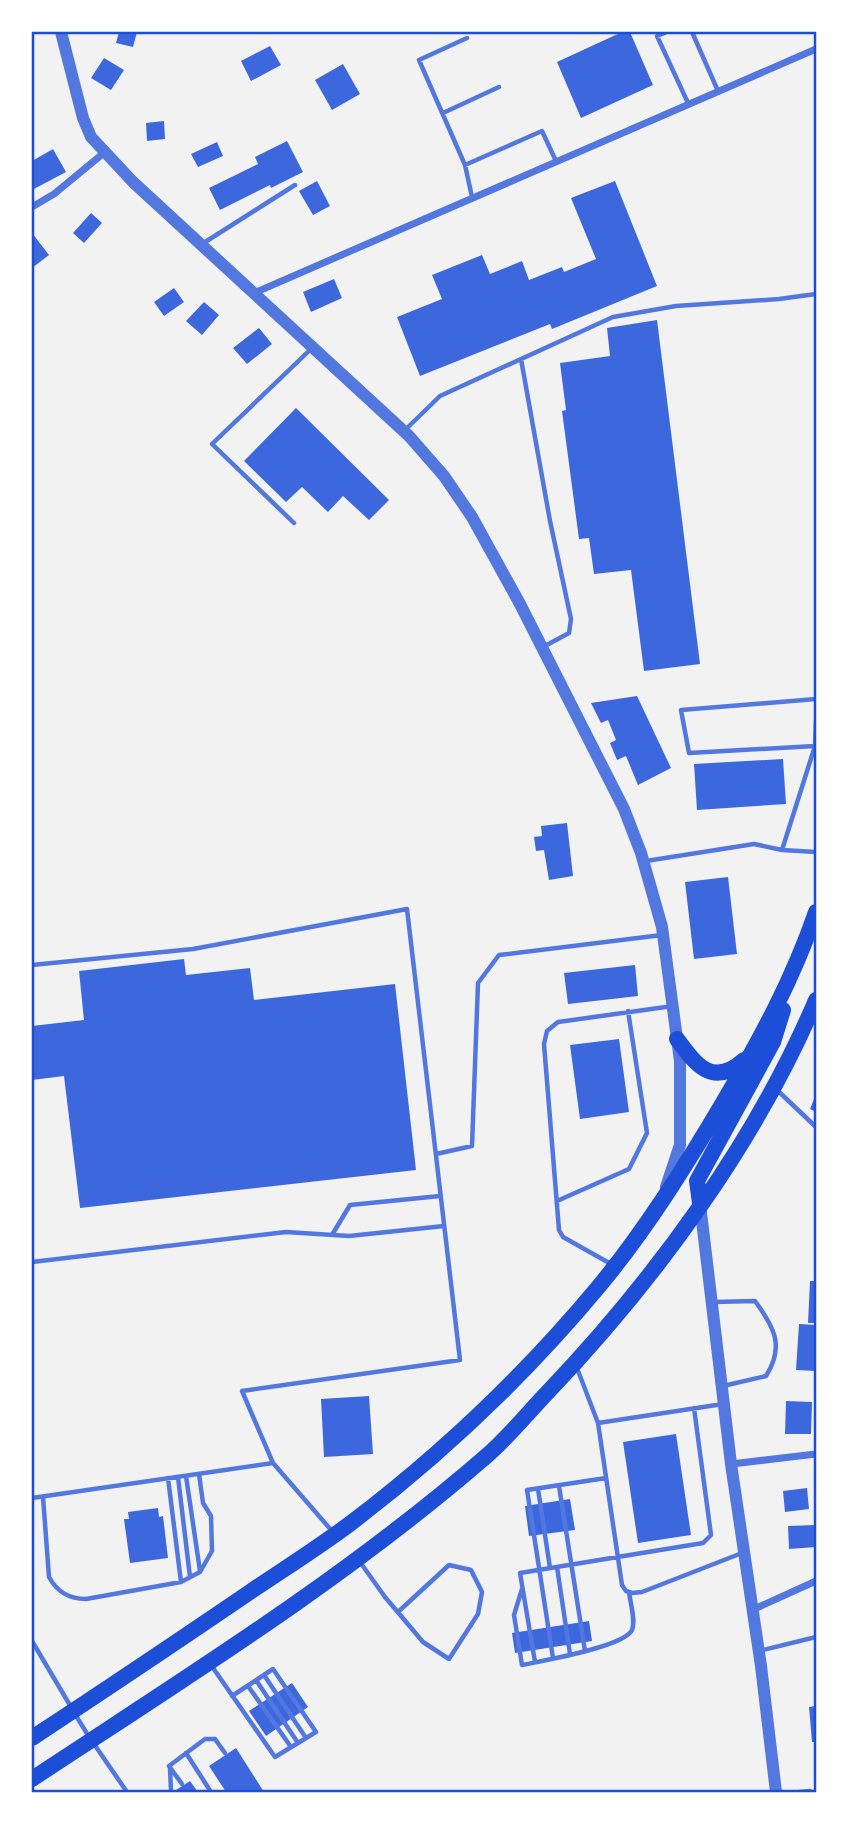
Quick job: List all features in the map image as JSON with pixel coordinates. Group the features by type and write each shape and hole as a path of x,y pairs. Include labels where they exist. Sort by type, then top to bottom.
{"highway":[{"path":"700,1203 697,1181 773,1042 817,912"},
{"path":"32,1738 334,1535 404,1480 480,1414 553,1340 614,1266 663,1198 704,1137 754,1052 797,965"},
{"path":"32,1779 357,1559 486,1457 575,1363 646,1279 727,1166 774,1087 817,1000"},
{"path":"677,1039 694,1063 703,1070 732,1071 754,1052"}],"street":[{"path":"61,32 83,118 91,137 133,182 404,431 444,476 472,517 542,648 624,809 643,861 663,935 680,1061 680,1145 663,1198"},
{"path":"254,293 817,49"},
{"path":"32,207 54,194 105,152"},
{"path":"700,1203 731,1464 759,1651 776,1793"},
{"path":"731,1464 817,1454"},
{"path":"752,1609 816,1582"}],"lane":[{"path":"667,32 657,36 688,103"},
{"path":"692,32 718,90"},
{"path":"467,38 419,60 465,165 472,198"},
{"path":"443,113 499,87"},
{"path":"465,165 542,131 556,161"},
{"path":"201,244 295,185"},
{"path":"404,431 440,396 613,317 676,306 817,294"},
{"path":"295,523 212,444 313,348"},
{"path":"522,359 550,521 571,619 569,633 542,648"},
{"path":"815,746 689,753 681,710 817,699"},
{"path":"782,850 815,746 817,720"},
{"path":"643,861 754,844 782,850 817,852"},
{"path":"32,965 192,949 407,909 460,1360 242,1391 273,1463 334,1535"},
{"path":"436,1154 472,1146 478,984 499,955 663,935"},
{"path":"614,1266 563,1237 559,1230 544,1044 547,1031 558,1022 673,1006"},
{"path":"557,1201 629,1169 647,1133 628,1011"},
{"path":"774,1087 817,1127"},
{"path":"331,1235 350,1205 440,1196"},
{"path":"32,1262 286,1231 349,1237 444,1226"},
{"path":"712,1302 755,1301 772,1324 776,1348 773,1365 766,1376 722,1387"},
{"path":"575,1363 598,1423 625,1591 642,1592 744,1552"},
{"path":"598,1423 724,1403"},
{"path":"535,1662 520,1573 703,1543 711,1535 694,1408"},
{"path":"32,1498 273,1463"},
{"path":"43,1497 50,1577 55,1587 72,1599 86,1599 181,1582 200,1572 212,1551 211,1516 203,1503 199,1474"},
{"path":"186,1475 200,1572"},
{"path":"178,1476 190,1577"},
{"path":"168,1478 181,1582"},
{"path":"553,1658 527,1490 607,1478"},
{"path":"559,1485 585,1651"},
{"path":"538,1489 570,1654"},
{"path":"357,1559 398,1612 423,1643 449,1659 478,1614 482,1592 471,1570 449,1565 398,1612"},
{"path":"522,1586 514,1615 522,1665 601,1647 629,1634 633,1628 629,1592"},
{"path":"759,1651 817,1637"},
{"path":"32,1641 91,1740 127,1793"},
{"path":"209,1661 232,1696 275,1757 316,1732 273,1669 232,1696"},
{"path":"264,1675 306,1738"},
{"path":"256,1680 298,1743"},
{"path":"248,1686 290,1748"},
{"path":"169,1766 205,1739 215,1739 225,1753"},
{"path":"186,1753 211,1793"},
{"path":"169,1766 182,1784"},
{"path":"169,1766 171,1791"},
{"path":"799,1793 810,1791"}],"building":[{"path":"119,32 137,32 133,47 116,43"},
{"path":"622,32 630,32 653,85 581,118 557,62"},
{"path":"270,46 281,65 251,81 241,61"},
{"path":"104,58 124,70 111,90 91,78"},
{"path":"343,64 360,94 332,110 315,80"},
{"path":"164,121 165,139 147,141 146,123"},
{"path":"287,141 303,172 220,210 209,188 258,164 255,157"},
{"path":"217,142 223,156 198,167 191,154"},
{"path":"53,149 66,172 32,190 32,161"},
{"path":"317,181 330,206 313,215 299,191"},
{"path":"615,181 657,286 552,329 550,324 420,376 397,317 442,299 432,275 482,255 490,274 522,261 529,280 562,267 564,272 596,259 571,198"},
{"path":"91,213 102,223 84,243 73,233"},
{"path":"32,233 49,255 32,268"},
{"path":"334,279 342,298 311,312 303,292"},
{"path":"174,288 184,302 164,316 154,302"},
{"path":"204,302 219,315 202,335 186,321"},
{"path":"657,320 700,664 644,671 631,570 594,574 589,538 579,539 562,411 566,410 560,363 610,356 607,328"},
{"path":"259,328 272,344 247,364 233,348"},
{"path":"296,408 389,500 369,520 343,496 328,512 302,487 286,502 244,461"},
{"path":"637,696 671,768 638,785 626,756 617,760 610,743 616,740 608,720 601,723 591,703"},
{"path":"783,759 786,804 697,810 694,764"},
{"path":"567,823 573,876 549,880 544,850 536,851 534,837 542,836 541,826"},
{"path":"728,877 737,954 694,959 685,882"},
{"path":"184,959 186,975 250,968 254,1000 395,984 416,1170 80,1208 64,1076 32,1080 32,1026 84,1020 79,971"},
{"path":"635,965 638,996 568,1004 564,973"},
{"path":"619,1039 629,1112 580,1119 570,1045"},
{"path":"816,1094 816,1112 810,1109"},
{"path":"810,1281 816,1281 816,1323 808,1323"},
{"path":"799,1324 816,1325 816,1371 796,1370"},
{"path":"369,1396 373,1454 324,1457 321,1399"},
{"path":"786,1401 812,1402 811,1434 785,1434"},
{"path":"676,1434 691,1535 638,1543 623,1442"},
{"path":"807,1488 809,1509 785,1512 783,1491"},
{"path":"570,1499 575,1530 529,1536 525,1506"},
{"path":"158,1508 159,1517 163,1516 168,1558 130,1563 124,1519 129,1519 128,1512"},
{"path":"816,1525 816,1547 789,1549 788,1526"},
{"path":"589,1621 592,1641 515,1653 512,1633"},
{"path":"292,1683 308,1707 266,1736 249,1711"},
{"path":"816,1706 816,1742 812,1742 809,1707"},
{"path":"236,1748 264,1792 226,1792 209,1766"},
{"path":"190,1781 198,1792 173,1792"}]}
